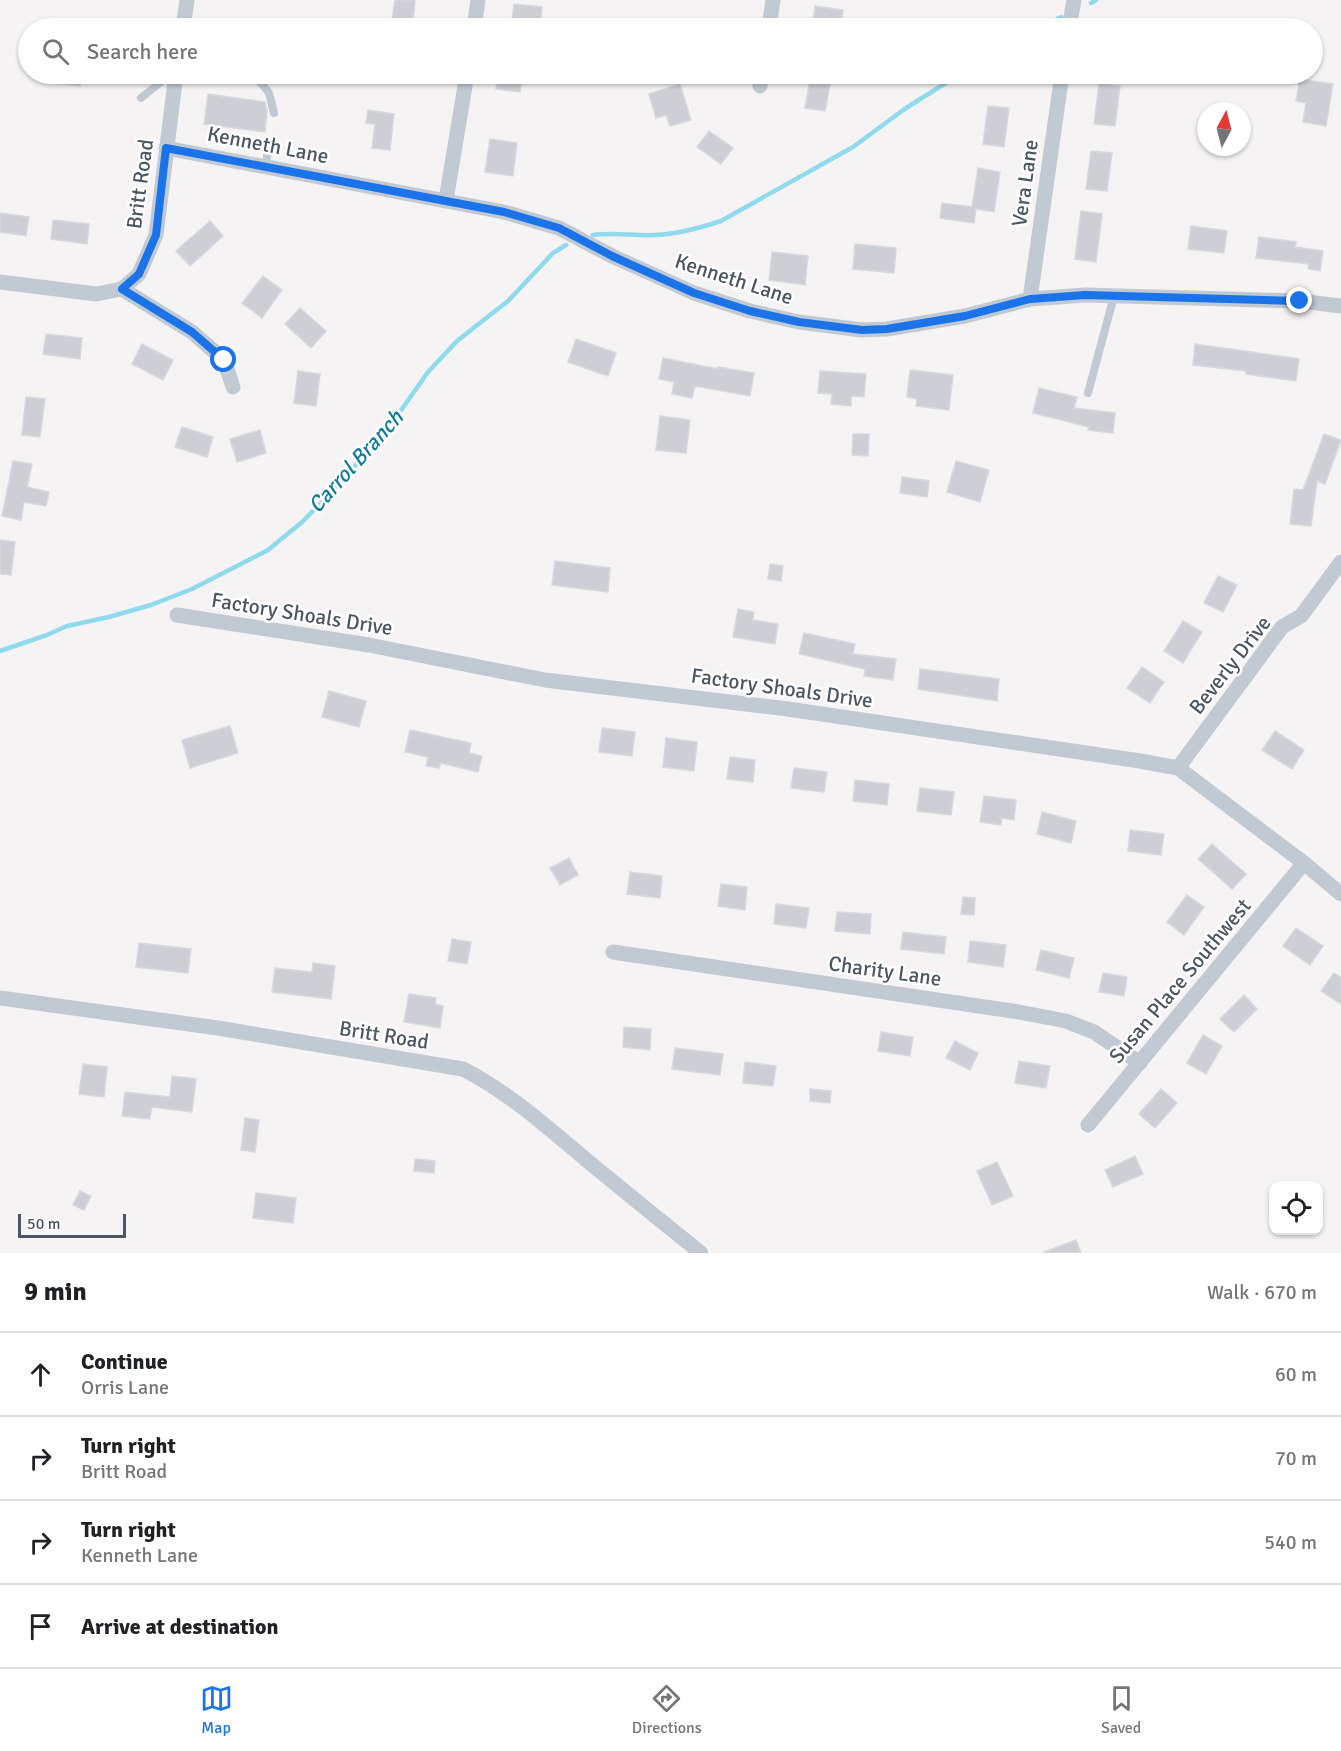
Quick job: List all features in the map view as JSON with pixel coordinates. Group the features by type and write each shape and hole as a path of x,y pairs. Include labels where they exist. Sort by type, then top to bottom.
{"street":[{"path":"184,18 187,0"},
{"path":"475,18 478,0"},
{"path":"770,18 773,0"},
{"path":"1071,18 1074,0"},
{"name":"Britt Road","path":"122,289 139,274 156,235 175,84"},
{"path":"446,200 464,84"},
{"name":"Vera Lane","path":"1030,299 1061,84"},
{"name":"Kenneth Lane","path":"166,148 504,212 559,228 612,256 694,293 750,311 799,322 862,330 887,329 965,316 1030,299 1085,295 1300,301 1341,306"},
{"path":"1,286 96,294 122,289 192,332 224,360 233,387"},
{"name":"Beverly Drive","path":"1178,768 1282,627 1301,616 1341,562"},
{"name":"Factory Shoals Drive","path":"177,615 369,645 545,680 788,709 1178,768 1304,863 1341,894"},
{"name":"Susan Place Southwest","path":"1088,1125 1304,863"},
{"name":"Charity Lane","path":"613,952 1019,1011 1066,1021 1094,1032 1140,1063"},
{"name":"Britt Road","path":"0,998 218,1028 463,1069 529,1112 701,1253"}],"lane":[{"path":"141,98 158,84"},
{"path":"262,84 269,93 274,112"},
{"path":"266,166 268,149"},
{"path":"1088,393 1114,296"}],"building":[{"path":"395,0 415,0 413,18 392,18"},
{"path":"514,4 542,7 541,18 512,18"},
{"path":"815,6 843,10 842,18 813,18"},
{"path":"497,84 521,84 520,92 496,89"},
{"path":"680,84 691,120 670,126 666,115 656,118 649,94"},
{"path":"809,84 830,84 825,111 805,108"},
{"path":"1099,84 1120,86 1115,126 1094,124"},
{"path":"1299,84 1333,84 1326,126 1303,122 1306,103 1296,101"},
{"path":"208,94 265,102 267,111 265,132 204,124"},
{"path":"988,106 1009,108 1004,147 983,144"},
{"path":"368,110 394,114 390,150 372,148 375,124 366,123"},
{"path":"709,131 733,148 721,164 697,147"},
{"path":"490,139 517,143 513,176 485,172"},
{"path":"1091,151 1112,153 1107,191 1086,189"},
{"path":"978,168 1000,172 994,212 976,209 974,223 940,218 942,203 972,207"},
{"path":"1081,211 1102,214 1096,262 1075,259"},
{"path":"0,213 29,217 26,236 0,232"},
{"path":"53,220 89,224 87,244 51,239"},
{"path":"210,221 223,236 190,266 176,251"},
{"path":"1191,226 1227,231 1224,253 1188,249"},
{"path":"1259,237 1296,242 1295,247 1323,251 1320,271 1308,269 1309,264 1256,258"},
{"path":"855,244 896,248 894,273 853,269"},
{"path":"772,252 808,256 805,285 769,280"},
{"path":"263,276 282,290 262,318 242,303"},
{"path":"300,308 326,331 311,348 285,324"},
{"path":"46,334 82,338 80,359 43,354"},
{"path":"576,339 616,353 608,376 568,362"},
{"path":"142,344 173,360 163,380 132,364"},
{"path":"1195,344 1299,359 1296,381 1246,374 1246,371 1193,365"},
{"path":"663,358 718,369 718,367 754,373 750,396 695,386 692,398 672,394 674,382 659,379"},
{"path":"910,370 953,375 949,410 916,406 917,399 907,397"},
{"path":"298,371 320,374 316,406 294,403"},
{"path":"820,371 866,374 864,397 851,396 851,406 831,404 832,394 818,393"},
{"path":"1039,388 1077,397 1074,408 1115,413 1113,433 1088,430 1089,427 1033,413"},
{"path":"26,397 45,399 40,437 22,435"},
{"path":"660,416 690,420 686,453 656,450"},
{"path":"182,427 213,437 207,457 175,447"},
{"path":"260,430 266,453 237,462 230,439"},
{"path":"853,434 869,434 868,456 852,455"},
{"path":"1324,434 1341,440 1325,484 1317,481 1311,526 1290,524 1294,489 1303,490"},
{"path":"13,461 32,464 27,487 49,492 46,506 24,502 21,520 2,516"},
{"path":"956,461 989,470 980,502 947,492"},
{"path":"902,477 929,481 927,497 900,493"},
{"path":"0,540 15,542 11,575 0,574"},
{"path":"555,561 610,568 608,592 552,585"},
{"path":"770,564 783,566 781,581 768,579"},
{"path":"1218,576 1237,585 1223,612 1204,603"},
{"path":"738,609 754,612 753,620 778,624 775,644 733,637"},
{"path":"1183,621 1202,632 1183,663 1164,651"},
{"path":"804,633 855,644 853,654 896,659 893,680 864,676 865,669 799,654"},
{"path":"1142,667 1164,682 1150,703 1127,688"},
{"path":"920,669 999,679 997,701 918,689"},
{"path":"329,691 366,701 359,727 322,717"},
{"path":"230,726 238,753 190,768 182,740"},
{"path":"602,728 635,732 632,756 599,752"},
{"path":"410,730 471,743 469,753 482,756 478,772 441,763 439,768 426,766 428,757 405,752"},
{"path":"1275,731 1304,750 1292,769 1262,750"},
{"path":"666,738 697,742 694,771 663,767"},
{"path":"730,757 755,760 753,782 727,779"},
{"path":"794,768 827,772 824,792 791,788"},
{"path":"855,780 889,784 887,805 853,801"},
{"path":"920,788 954,792 951,815 917,811"},
{"path":"984,796 1016,800 1014,820 1002,818 1001,825 980,822"},
{"path":"1042,812 1076,821 1071,843 1037,834"},
{"path":"1130,830 1164,834 1161,855 1128,851"},
{"path":"1212,844 1246,874 1232,889 1198,859"},
{"path":"569,858 578,875 560,885 550,868"},
{"path":"630,872 662,876 660,898 627,894"},
{"path":"721,884 747,887 745,910 718,906"},
{"path":"1187,895 1204,907 1184,935 1167,922"},
{"path":"963,897 975,898 974,915 961,914"},
{"path":"776,904 809,908 806,928 774,924"},
{"path":"837,912 871,914 870,934 835,931"},
{"path":"1296,928 1323,946 1310,965 1283,946"},
{"path":"903,932 946,937 944,954 901,949"},
{"path":"452,939 471,942 467,964 448,961"},
{"path":"970,941 1006,945 1003,967 968,962"},
{"path":"139,943 191,949 188,973 136,967"},
{"path":"1041,950 1074,958 1069,978 1036,970"},
{"path":"313,963 335,966 331,999 272,992 275,968 312,972"},
{"path":"1103,973 1127,977 1124,996 1099,992"},
{"path":"1334,973 1341,978 1341,1004 1321,991"},
{"path":"409,994 436,998 435,1004 443,1006 440,1028 404,1022"},
{"path":"1244,995 1257,1009 1234,1032 1220,1019"},
{"path":"624,1027 651,1029 650,1050 623,1047"},
{"path":"881,1032 913,1037 910,1056 878,1051"},
{"path":"1203,1035 1222,1046 1206,1074 1187,1063"},
{"path":"955,1041 978,1053 970,1070 946,1058"},
{"path":"675,1048 723,1054 720,1075 672,1069"},
{"path":"1019,1061 1050,1066 1046,1088 1015,1083"},
{"path":"745,1062 776,1066 773,1086 743,1083"},
{"path":"83,1064 107,1067 104,1097 79,1094"},
{"path":"172,1076 196,1079 192,1112 152,1107 150,1119 122,1116 125,1092 170,1097"},
{"path":"810,1089 831,1091 830,1103 810,1101"},
{"path":"1161,1089 1177,1103 1155,1128 1139,1114"},
{"path":"245,1118 259,1120 255,1152 241,1150"},
{"path":"1135,1156 1143,1174 1113,1187 1105,1170"},
{"path":"415,1159 435,1161 434,1173 414,1171"},
{"path":"997,1162 1013,1196 992,1205 977,1171"},
{"path":"80,1191 91,1196 84,1210 73,1205"},
{"path":"256,1193 296,1198 293,1223 253,1218"},
{"path":"1076,1240 1081,1253 1044,1253 1044,1252"}],"waterway":[{"path":"1091,3 1096,0"},
{"path":"593,235 664,234 721,221 853,147 906,108 944,84"},
{"name":"Carrol Branch","path":"0,651 67,626 151,605 192,589 268,550 302,522 333,491 390,426 428,372 457,341 508,301 553,253 566,245"}],"route":[{"path":"224,360 192,332 122,289 139,274 156,235 166,148 504,212 559,228 612,256 694,293 750,311 799,322 862,330 887,329 965,316 1030,299 1085,295 1300,301"}]}
